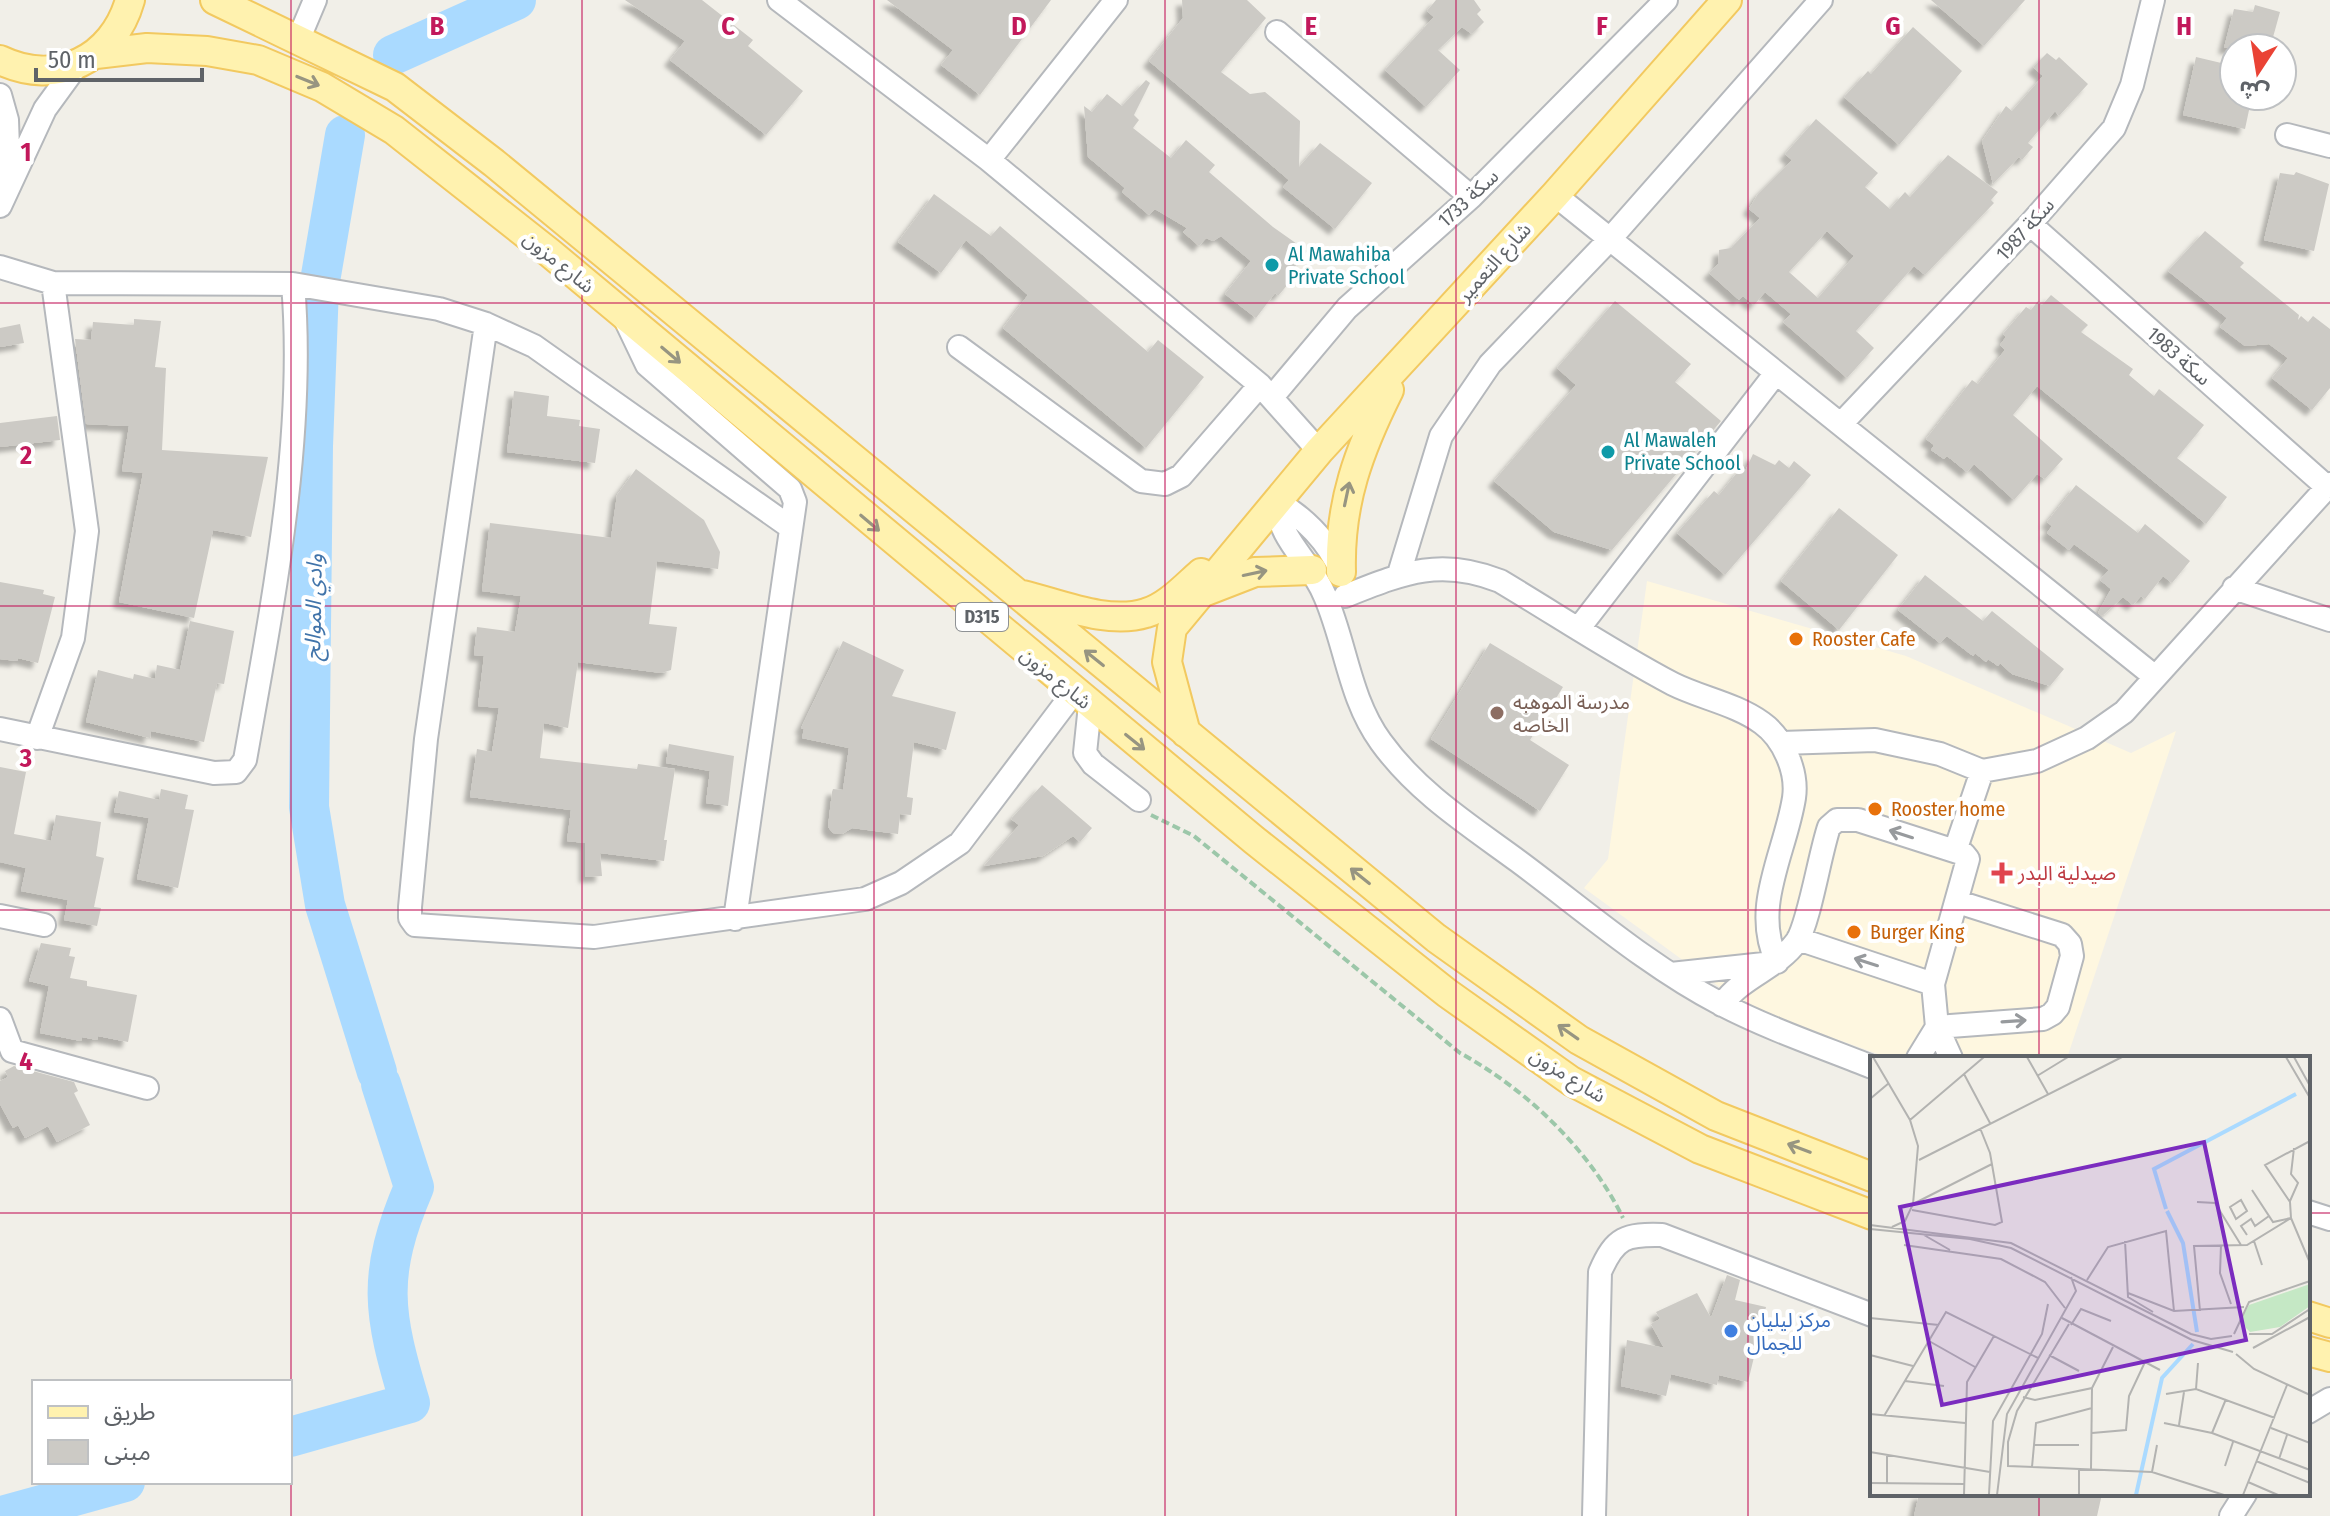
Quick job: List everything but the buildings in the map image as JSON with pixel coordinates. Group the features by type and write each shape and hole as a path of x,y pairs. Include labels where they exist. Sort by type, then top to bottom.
{"main road":[{"path":"87,60 118,30 130,0"},
{"name":"شارع مزون","path":"215,0 395,87 482,154 1436,938 1579,1040 1716,1116 1870,1176"},
{"name":"شارع التعمير","path":"1186,733 1167,662 1172,628 1319,451 1555,195 1727,0"},
{"name":"شارع مزون","path":"87,60 147,48 207,51 258,60 322,87 394,130 623,314 1082,698 1447,993 1571,1081 1700,1149 1870,1214"},
{"name":"D315","path":"0,60 14,67 46,72 87,60"},
{"path":"1343,584 1342,522 1351,474 1403,362"},
{"name":"شارع التعمير","path":"1016,594 1089,612 1123,616 1147,613 1177,594 1267,511"},
{"path":"1202,593 1255,572 1312,570"},
{"path":"2310,1317 2330,1323"},
{"path":"2310,1352 2330,1357"}],"street":[{"path":"299,38 315,0"},
{"path":"779,0 989,160 1266,391 1319,451"},
{"path":"989,160 1116,0"},
{"name":"سكة 1733","path":"959,347 1141,481 1165,484 1181,476 1347,308 1471,197 1666,0"},
{"path":"1399,574 1441,436 1490,364 1610,239 1821,0"},
{"name":"سكة 1987","path":"1841,424 2030,224 2114,128 2132,85 2153,0"},
{"path":"1277,32 1471,197"},
{"path":"5,196 45,109 87,60"},
{"path":"0,95 7,120 5,196"},
{"path":"2287,135 2330,146"},
{"path":"1555,195 2154,676"},
{"name":"سكة 1983","path":"1982,771 2037,761 2087,738 2124,712 2329,485 2030,224"},
{"path":"0,267 53,283 293,284 439,309 486,324 534,346 790,527"},
{"path":"37,738 73,638 87,531 53,283"},
{"path":"0,729 214,773 236,772 245,760 280,565 298,340 293,284"},
{"path":"623,314 647,365 790,489 795,502 735,919"},
{"path":"486,324 426,739 410,918 415,925 594,937 865,899 901,883 960,843 1082,698"},
{"path":"1579,628 1776,373"},
{"path":"1267,511 1292,510 1320,536 1343,584 1341,636"},
{"path":"1267,511 1312,570 1341,636 1354,690 1366,716 1381,742 1424,792 1671,974 1722,1005 1870,1066"},
{"path":"1343,584 1433,568 1471,569 1500,581 1674,684 1763,723 1781,743 1792,768 1794,795 1765,920 1768,942 1777,962"},
{"path":"2234,588 2330,620"},
{"path":"1082,698 1085,753 1093,764 1139,800"},
{"path":"1781,743 1875,740 1940,754 1982,771 1955,851"},
{"path":"1722,1005 1738,984 1777,962 1798,939 1826,837 1837,820 1858,820 1964,854 1969,864 1933,984 1937,1027 1950,1056"},
{"path":"1937,1027 2043,1019 2058,1007 2072,956 2070,944 2062,935 1958,902"},
{"path":"0,916 44,925"},
{"path":"1798,939 1933,984"},
{"path":"1671,974 1777,962"},
{"path":"0,1019 12,1051 147,1088"},
{"path":"1919,1056 1937,1027"},
{"path":"2310,1213 2330,1219"},
{"path":"1594,1516 1600,1272 1610,1250 1631,1234 1662,1235 1870,1314"},
{"path":"2310,1411 2330,1399"},
{"path":"2231,1516 2244,1496"}],"path":[{"path":"1139,800 1151,815 1194,836 1460,1053 1508,1082 1584,1157 1609,1189 1631,1234"}],"shaded area":[{"path":"1647,581 1906,656 2131,753 2176,731 2068,1056 1883,1056 1747,1007 1584,888 1608,859"}],"waterway":[{"name":"وادي الموالح","path":"393,55 516,0"},
{"name":"وادي الموالح","path":"345,135 319,287 313,446 309,807 325,905 377,1072"},
{"name":"وادي الموالح","path":"292,1436 410,1403 394,1344 388,1295 394,1246 414,1187 381,1084"},
{"name":"وادي الموالح","path":"2,1516 118,1484"}],"place":[{"name":"Al Mawahiba Private School","path":"1272,265"},
{"name":"Al Mawaleh Private School","path":"1608,452"},
{"name":"Rooster Cafe","path":"1796,639"},
{"name":"مدرسة الموهبه الخاصه","path":"1497,713"},
{"name":"Rooster home","path":"1875,809"},
{"name":"صيدلية البدر","path":"2002,873"},
{"name":"Burger King","path":"1854,932"},
{"name":"مركز ليليان للجمال","path":"1731,1331"}]}
